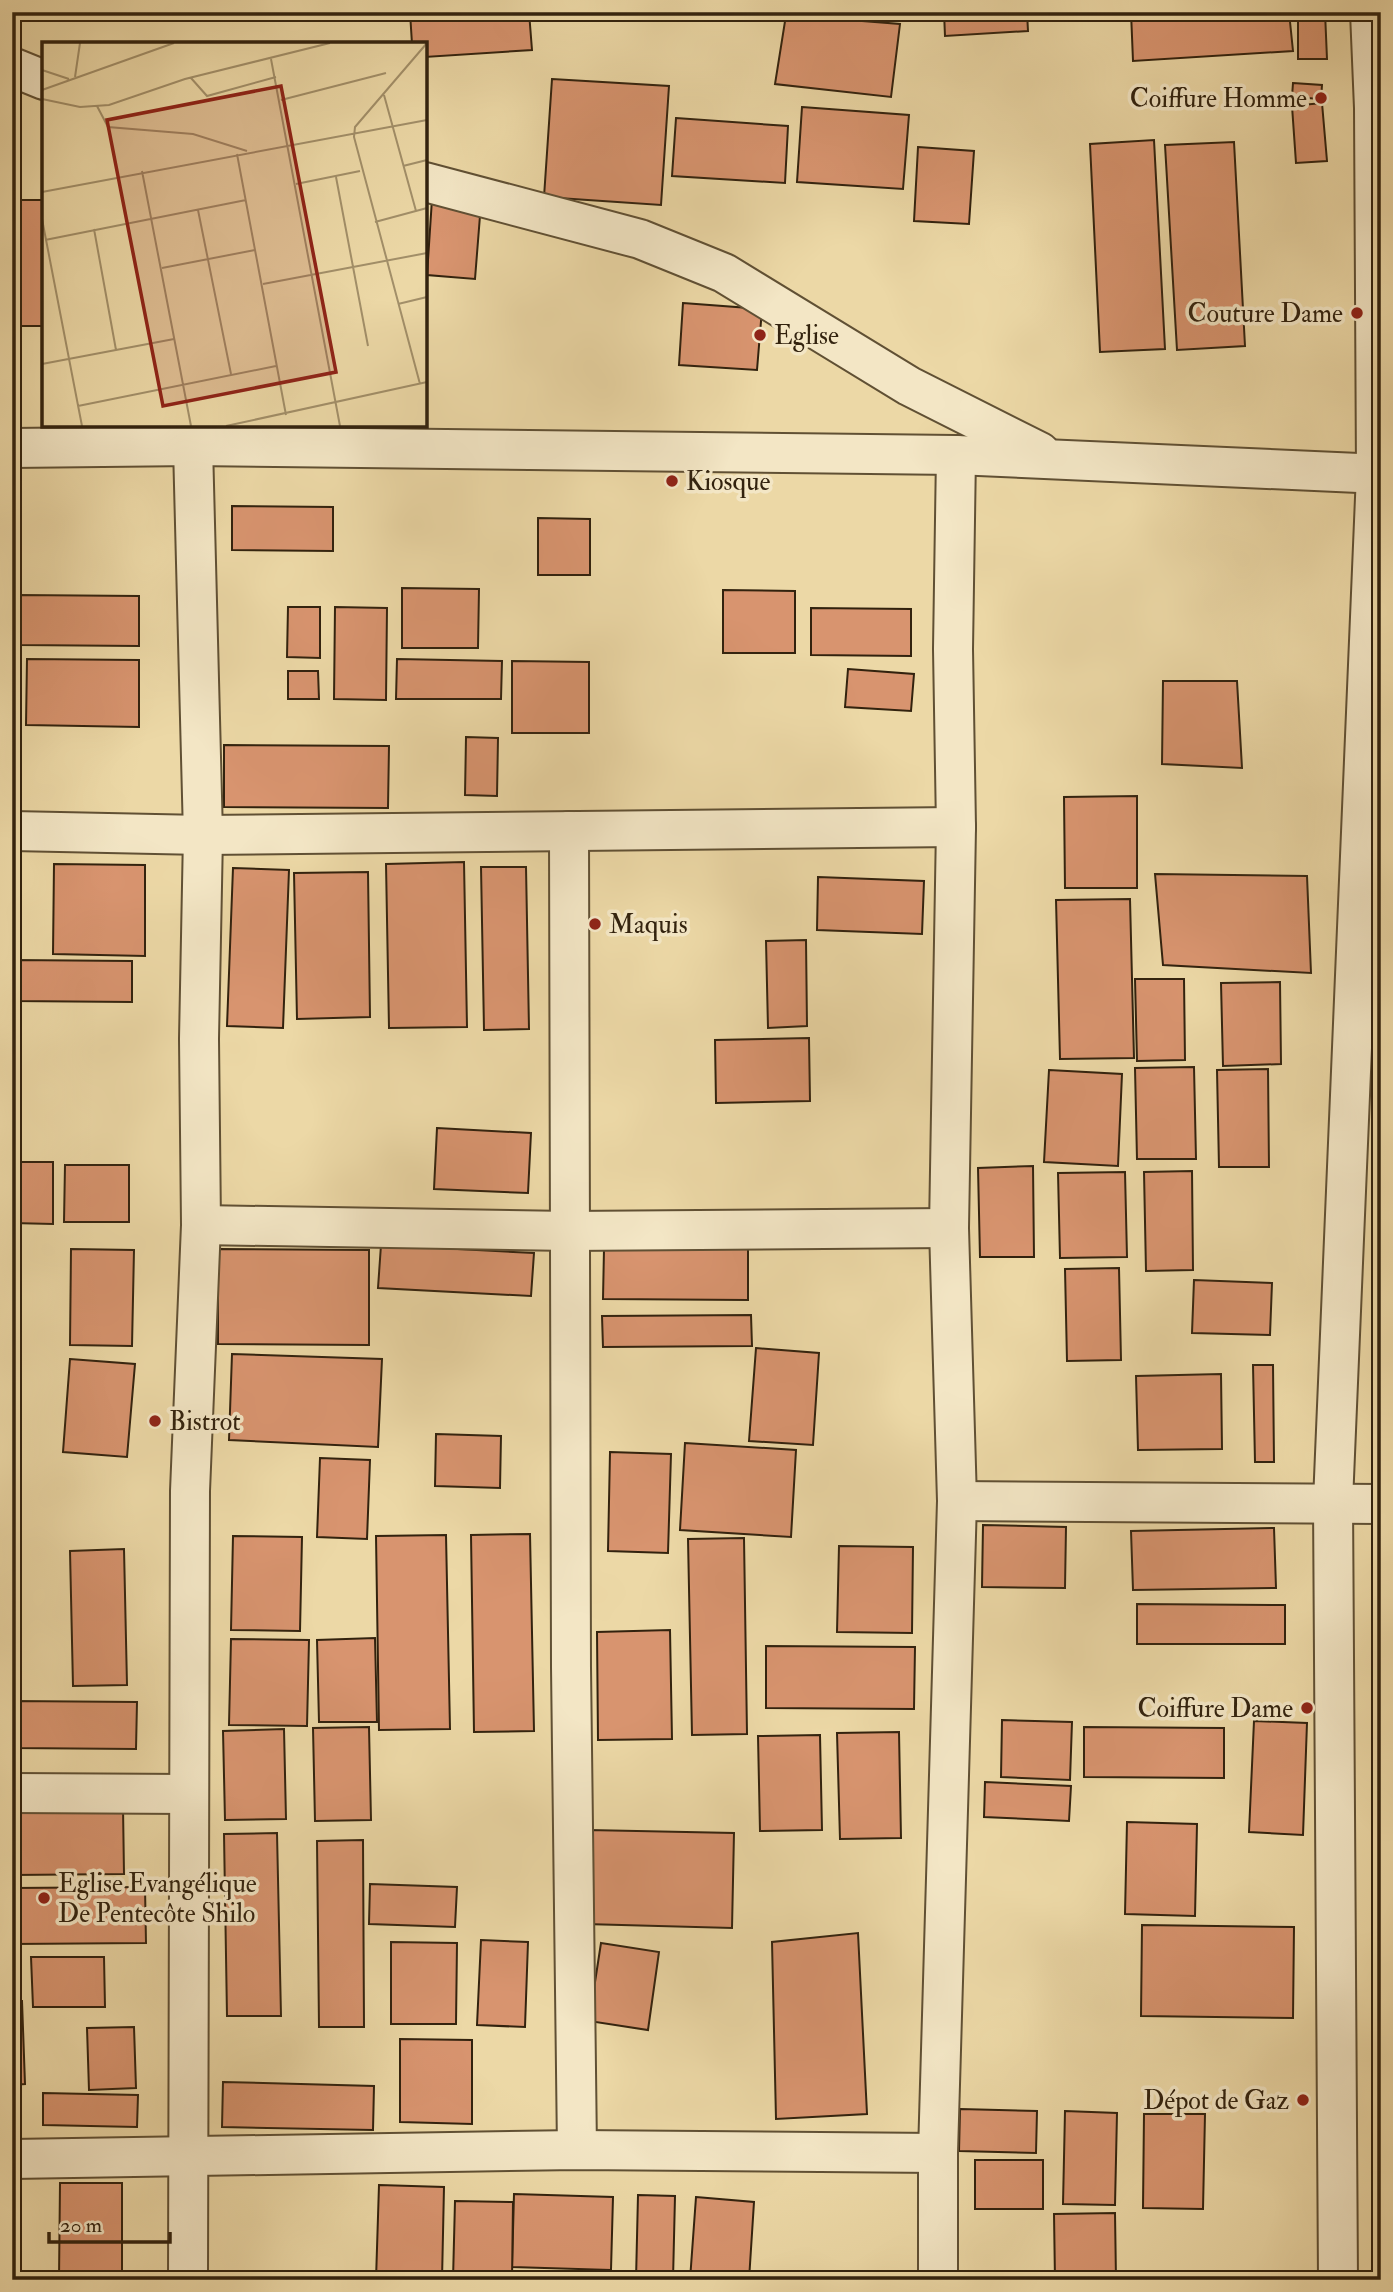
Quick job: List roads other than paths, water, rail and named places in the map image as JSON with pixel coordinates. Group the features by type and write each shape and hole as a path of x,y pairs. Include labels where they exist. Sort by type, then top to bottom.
{"street":[{"path":"1338,2280 1333,1502 1372,782 1378,474 1378,108 1370,12"},
{"path":"12,67 42,79"},
{"path":"427,183 640,239 724,273 909,386 1056,460"},
{"path":"12,448 193,446 956,455 1378,474"},
{"path":"188,2280 190,1491 201,1225 199,1039 203,835 193,446"},
{"path":"938,2280 938,2153 957,1501 949,1228 956,827 953,649 956,455"},
{"path":"12,831 203,835 956,827"},
{"path":"569,831 571,1653 577,2150"},
{"path":"201,1225 569,1231 949,1228"},
{"path":"957,1501 1381,1504"},
{"path":"12,1793 188,1794"},
{"path":"12,2159 577,2150 938,2153"}],"place":[{"name":"Coiffure Homme","path":"1321,98"},
{"name":"Couture Dame","path":"1357,313"},
{"name":"Eglise","path":"760,335"},
{"name":"Kiosque","path":"672,481"},
{"name":"Maquis","path":"595,924"},
{"name":"Bistrot","path":"155,1421"},
{"name":"Coiffure Dame","path":"1307,1708"},
{"name":"Eglise Evangélique De Pentecôte Shilo","path":"44,1898"},
{"name":"Dépot de Gaz","path":"1303,2100"}]}
